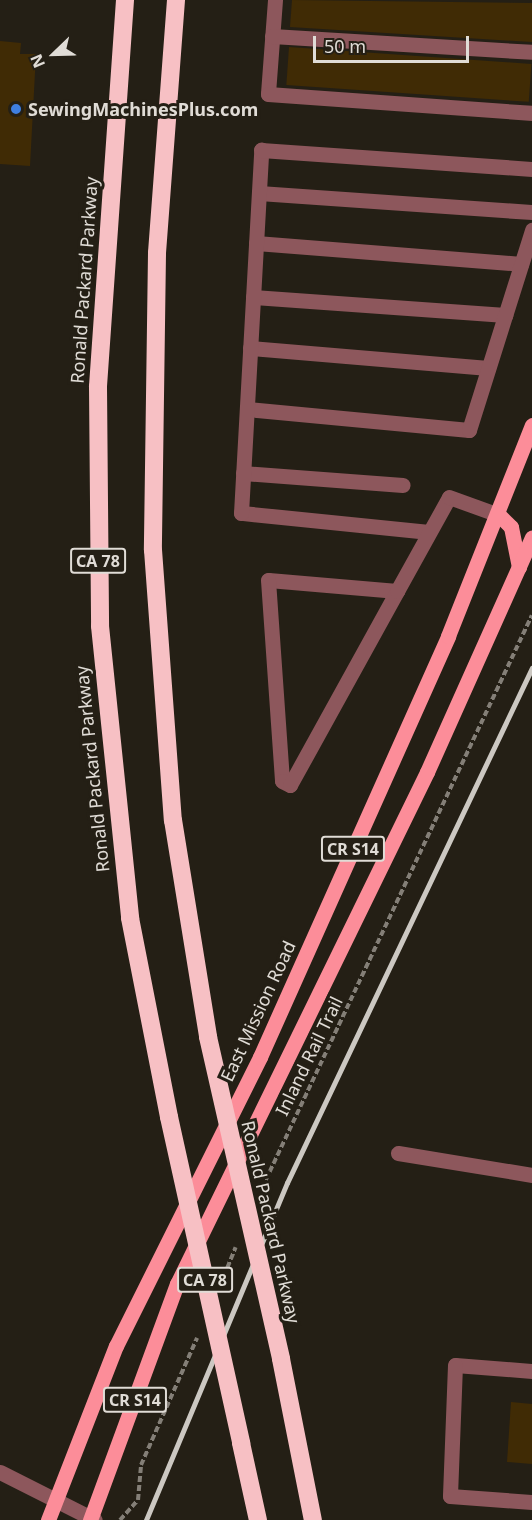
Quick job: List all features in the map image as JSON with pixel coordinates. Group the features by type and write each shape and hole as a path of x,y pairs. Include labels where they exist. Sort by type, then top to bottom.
{"highway":[{"name":"Ronald Packard Parkway","path":"125,0 98,387 100,626 130,918 169,1117 258,1520"},
{"name":"Ronald Packard Parkway","path":"176,0 157,253 153,550 172,808 208,1037 280,1359 295,1443 313,1520"},
{"path":"173,36 182,0"},
{"path":"295,1443 321,1520"}],"main road":[{"name":"East Mission Road","path":"48,1520 116,1346 260,1058 499,515 532,424"},
{"path":"499,515 511,527 519,567"},
{"name":"CR S14","path":"92,1518 177,1284 427,772 532,537"}],"street":[{"path":"275,0 268,94 532,113"},
{"path":"272,36 532,52"},
{"path":"429,532 241,513 261,150 532,168"},
{"path":"259,193 532,212"},
{"path":"247,409 469,430 532,230"},
{"path":"256,243 521,264"},
{"path":"253,297 505,315"},
{"path":"250,348 488,368"},
{"path":"243,472 403,485"},
{"path":"397,591 268,580 282,781 290,785 449,497 499,515"},
{"path":"398,1153 532,1175"},
{"path":"532,1371 455,1365 450,1496 532,1502"},
{"path":"0,1472 56,1497 92,1518"}],"path":[{"name":"Inland Rail Trail","path":"259,1195 532,615"},
{"path":"223,1279 241,1237"},
{"path":"120,1520 124,1510 138,1500 141,1465 200,1331"}],"building":[{"path":"292,0 532,3 532,42 290,27"},
{"name":"SewingMachinesPlus.com","path":"0,41 21,43 20,54 36,54 30,166 0,164"},
{"path":"289,47 531,64 529,102 286,85"},
{"path":"511,1402 532,1404 532,1464 507,1462"}],"railway":[{"path":"146,1520 287,1183 532,668"}],"place":[{"name":"SewingMachinesPlus.com","path":"16,109"}]}
